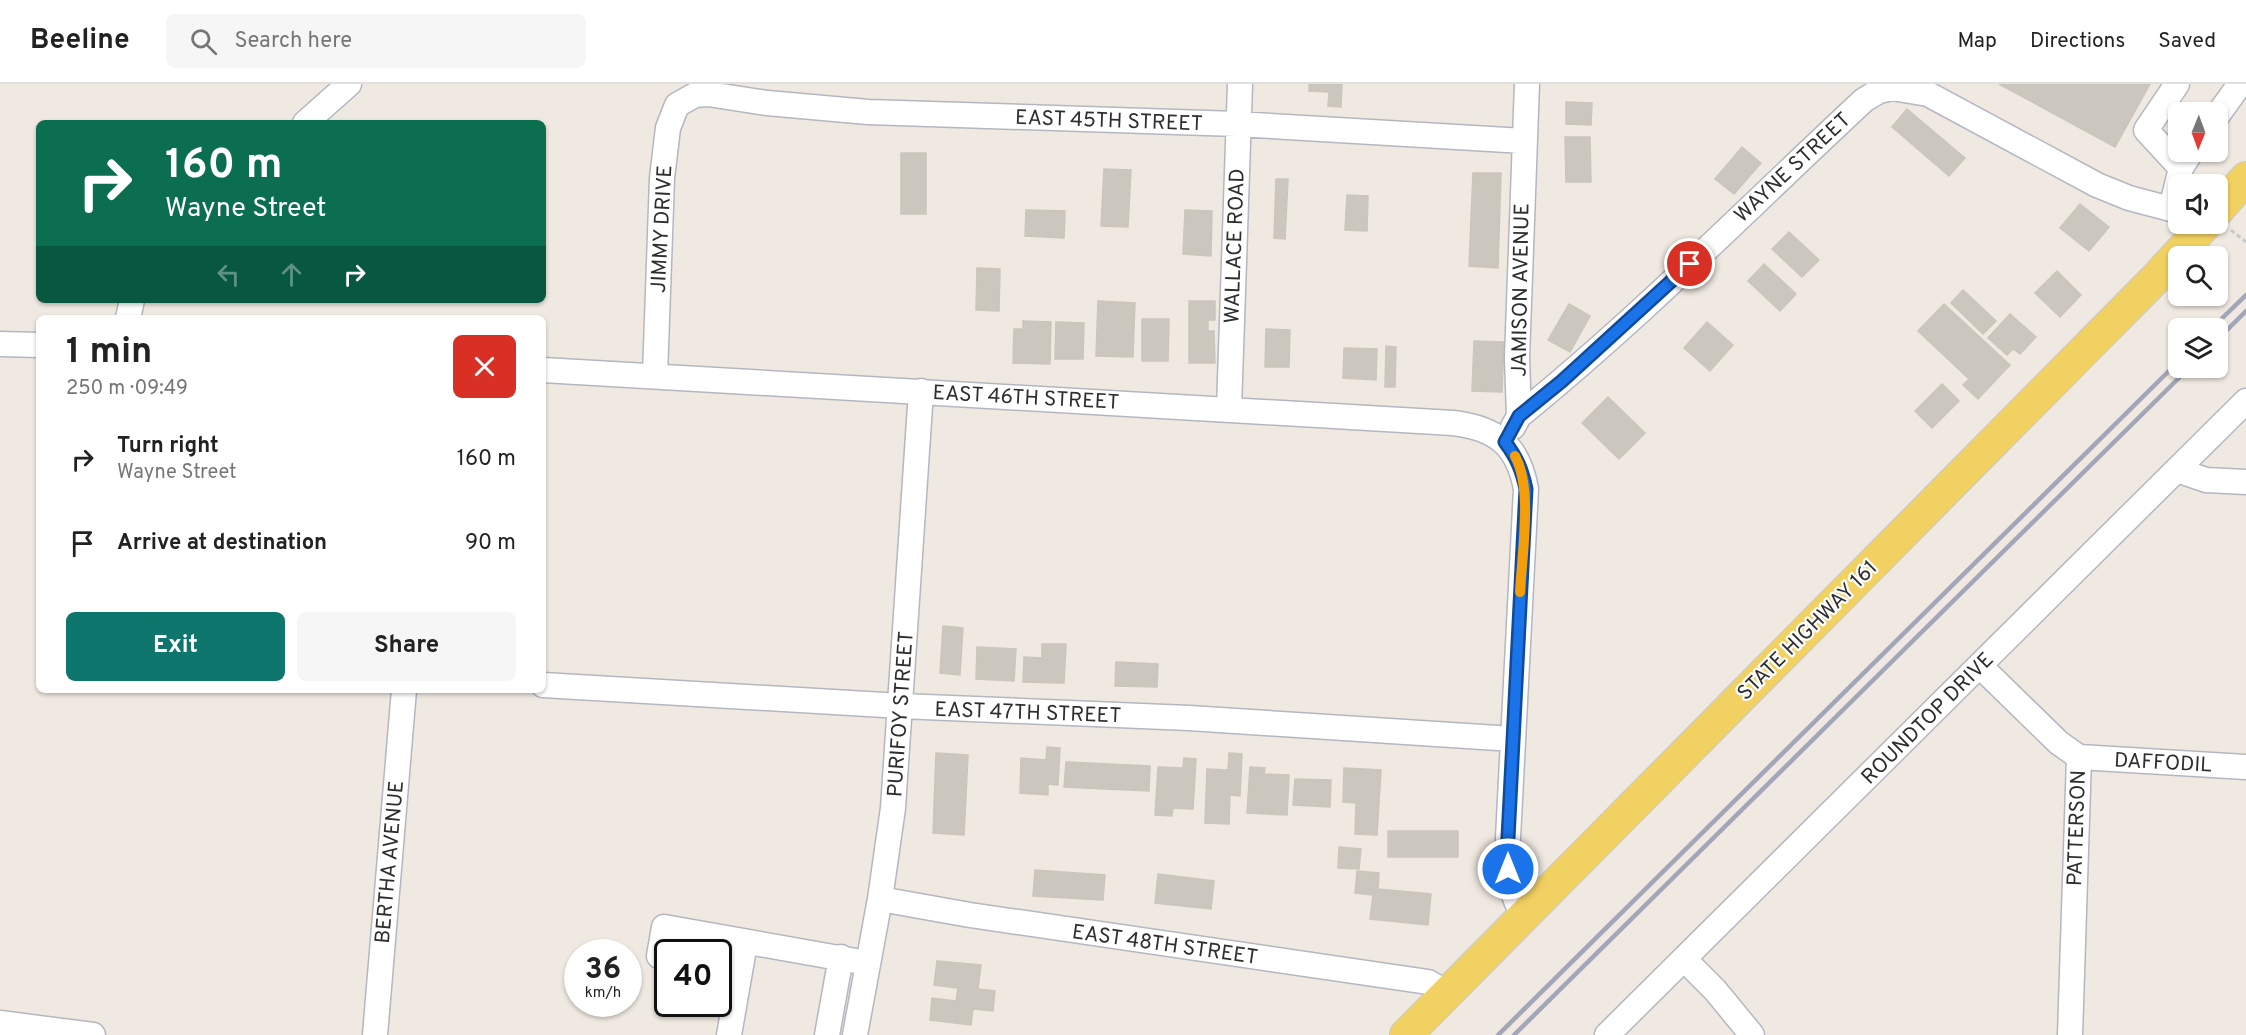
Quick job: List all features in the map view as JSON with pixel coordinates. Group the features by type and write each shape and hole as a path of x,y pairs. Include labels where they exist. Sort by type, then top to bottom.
{"main road":[{"path":"2228,198 2246,178"},
{"name":"STATE HIGHWAY 161","path":"1406,1035 2155,279 2197,234"}],"street":[{"path":"308,120 349,84"},
{"name":"WALLACE ROAD","path":"1229,409 1240,84"},
{"name":"JAMISON AVENUE","path":"1519,416 1517,358 1527,84"},
{"path":"2168,146 2146,130 2177,84"},
{"path":"2227,102 2240,84"},
{"name":"WAYNE STREET","path":"1519,416 1562,381 1657,296 1864,100 1879,91 1892,88 1928,94 2097,185 2129,198 2168,208"},
{"name":"EAST 45TH STREET","path":"695,95 708,94 767,103 868,112 1237,124 1524,141"},
{"name":"JIMMY DRIVE","path":"655,376 662,178 668,128 677,105 695,95"},
{"path":"0,344 36,345"},
{"name":"EAST 46TH STREET","path":"546,370 1472,425 1490,432 1505,442"},
{"name":"PURIFOY STREET","path":"855,1035 880,899 893,808 921,391"},
{"name":"ROUNDTOP DRIVE","path":"1607,1035 2246,401"},
{"path":"1519,416 1505,442 1523,472 1526,489 1507,857 1509,881 1514,898 1523,915"},
{"path":"2177,470 2206,480 2246,482"},
{"name":"PATTERSON","path":"1980,666 2059,743 2079,757 2070,1035"},
{"name":"EAST 47TH STREET","path":"546,685 901,706 1189,718 1513,739"},
{"name":"BERTHA AVENUE","path":"375,1035 404,693"},
{"name":"DAFFODIL","path":"2079,757 2246,767"},
{"name":"EAST 48TH STREET","path":"880,899 970,915 1428,982 1447,993"},
{"path":"662,939 664,927 726,939"},
{"path":"732,940 867,963"},
{"path":"732,966 746,943"},
{"path":"827,1035 841,957"},
{"path":"1684,959 1715,990 1752,1035"},
{"path":"729,1017 729,1035"},
{"path":"0,1023 93,1035"}],"building":[{"path":"1309,84 1342,84 1341,107 1328,106 1329,92 1309,91"},
{"path":"1999,84 2150,84 2115,147"},
{"path":"1566,102 1592,103 1591,125 1566,124"},
{"path":"1907,109 1965,158 1949,176 1892,127"},
{"path":"1565,137 1590,137 1591,182 1566,182"},
{"path":"1742,147 1761,163 1734,194 1715,179"},
{"path":"901,153 926,153 926,214 901,214"},
{"path":"1104,169 1131,170 1128,227 1101,226"},
{"path":"1473,173 1501,173 1498,268 1469,266"},
{"path":"1276,179 1288,179 1285,239 1274,238"},
{"path":"1347,195 1368,196 1367,231 1345,230"},
{"path":"2080,204 2109,227 2089,251 2060,228"},
{"path":"1026,210 1065,211 1064,238 1025,236"},
{"path":"1185,210 1212,211 1211,256 1183,254"},
{"path":"1789,232 1819,260 1802,277 1772,249"},
{"path":"1764,264 1796,294 1780,311 1748,281"},
{"path":"977,268 1000,269 999,311 976,310"},
{"path":"2057,271 2081,295 2060,317 2035,293"},
{"path":"1963,290 1996,321 1983,334 1951,303"},
{"path":"1098,301 1135,303 1133,357 1096,356"},
{"path":"1189,301 1215,301 1215,320 1208,320 1208,331 1214,331 1215,363 1189,363"},
{"path":"1569,304 1590,316 1570,352 1548,340"},
{"path":"1944,304 2010,365 1978,399 1963,385 1969,379 1918,331"},
{"path":"2010,314 2036,337 2020,354 2013,349 2007,355 1988,338"},
{"path":"1142,319 1169,319 1168,361 1142,361"},
{"path":"1023,321 1051,322 1050,364 1013,363 1014,329 1023,329"},
{"path":"1056,322 1084,323 1083,359 1055,359"},
{"path":"1707,322 1733,345 1710,371 1684,348"},
{"path":"1266,329 1290,330 1289,367 1265,367"},
{"path":"1474,341 1504,342 1502,392 1472,391"},
{"path":"1386,346 1396,347 1395,387 1385,387"},
{"path":"1344,348 1377,349 1376,380 1343,378"},
{"path":"1942,384 1959,401 1932,428 1915,411"},
{"path":"1608,397 1645,433 1619,459 1582,423"},
{"path":"943,626 963,628 960,675 940,673"},
{"path":"1042,644 1066,644 1064,683 1023,682 1024,657 1042,658"},
{"path":"977,647 1016,649 1014,681 976,679"},
{"path":"1116,662 1158,664 1157,687 1115,686"},
{"path":"1047,747 1060,748 1058,785 1048,784 1048,795 1020,793 1021,758 1046,760"},
{"path":"936,753 968,755 964,835 933,833"},
{"path":"1229,753 1242,754 1240,796 1230,795 1229,824 1205,823 1207,769 1228,770"},
{"path":"1184,758 1196,759 1193,809 1173,808 1172,816 1155,815 1158,767 1183,768"},
{"path":"1066,762 1150,766 1149,791 1064,787"},
{"path":"1250,767 1265,768 1264,774 1289,775 1287,815 1247,813"},
{"path":"1344,768 1381,770 1377,835 1355,834 1356,803 1343,802"},
{"path":"1295,779 1331,780 1330,807 1293,805"},
{"path":"1388,831 1458,831 1458,857 1388,857"},
{"path":"1339,847 1361,849 1359,869 1338,868"},
{"path":"1035,870 1105,875 1103,900 1033,896"},
{"path":"1357,871 1379,873 1378,889 1431,894 1428,925 1370,919 1373,895 1355,893"},
{"path":"1158,874 1214,881 1211,909 1155,903"},
{"path":"937,961 981,965 978,989 995,991 993,1011 973,1009 971,1025 930,1020 932,998 956,1001 958,988 934,985"}],"railway":[{"path":"2222,318 2246,295"},
{"path":"2228,329 2246,311"},
{"path":"1498,1035 2168,372"},
{"path":"1514,1035 2179,378"}],"slow traffic":[{"path":"1515,456 1523,472 1526,489 1520,592"}],"route":[{"path":"1508,869 1526,489 1523,472 1505,442 1519,416 1562,381 1690,264"}]}
